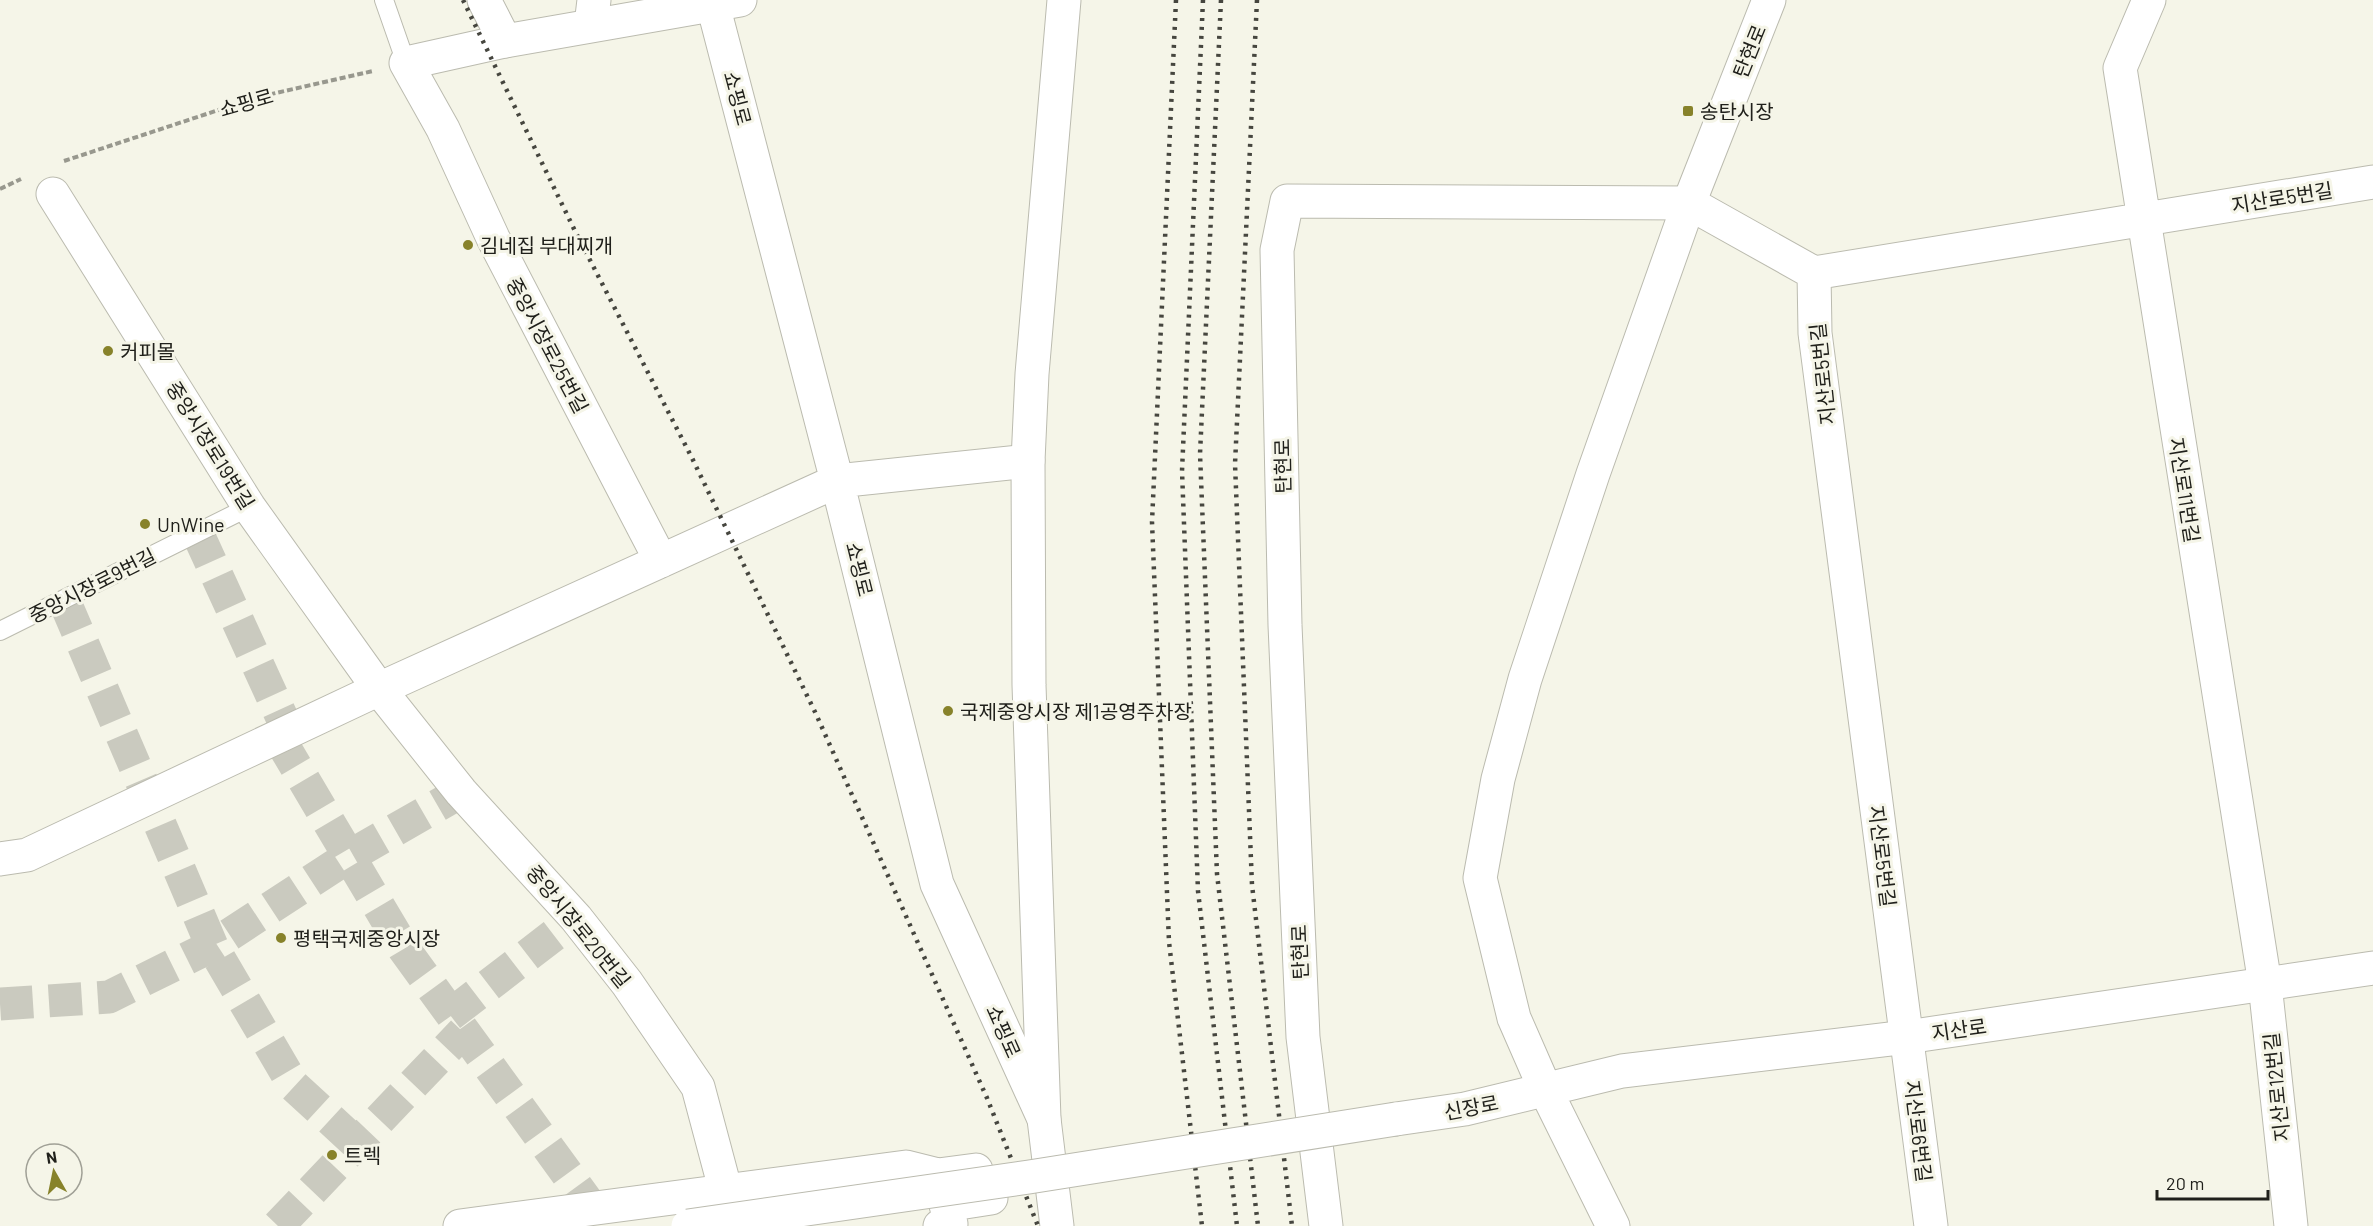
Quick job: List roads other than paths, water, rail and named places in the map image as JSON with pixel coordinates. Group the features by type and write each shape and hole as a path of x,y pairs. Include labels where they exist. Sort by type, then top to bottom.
{"street":[{"path":"484,0 505,41"},
{"name":"쇼핑로","path":"1057,1226 1044,1119 1029,685 1028,461 1033,363 1064,0"},
{"name":"탄현로","path":"1613,1226 1546,1091 1514,1018 1480,878 1498,779 1525,679 1593,474 1689,203 1769,0"},
{"name":"지산로11번길","path":"2149,0 2120,68 2142,220 2265,984"},
{"name":"쇼핑로","path":"406,63 505,41 593,13 726,2 837,481 937,884 1044,1119"},
{"name":"중앙시장로25번길","path":"406,63 443,129 493,238 661,561"},
{"name":"지산로5번길","path":"1907,1037 1815,333 1814,273 2373,182"},
{"name":"중앙시장로19번길","path":"42,184 249,507 379,689"},
{"name":"탄현로","path":"1326,1226 1303,1037 1285,625 1277,250 1287,201 1689,203"},
{"path":"1689,203 1814,273"},
{"path":"0,859 27,855 379,689 837,481 1028,461"},
{"name":"중앙시장로20번길","path":"379,689 461,792 576,918 633,993 698,1086 726,1192"},
{"name":"지산로","path":"1546,1091 1622,1071 1907,1037 2373,968"},
{"name":"지산로12번길","path":"2265,984 2291,1226"},
{"name":"지산로6번길","path":"1907,1037 1931,1226"},
{"name":"신장로","path":"688,1226 1029,1177 1465,1109 1546,1091"},
{"path":"460,1226 906,1167 938,1175 1051,1174"},
{"path":"947,1225 946,1205 1051,1174"}],"lane":[{"path":"384,0 406,63"},
{"name":"중앙시장로9번길","path":"0,631 249,507"}],"tunnel":[{"path":"197,532 289,733"},
{"path":"64,600 212,946 294,1086 356,1143"},
{"path":"279,738 404,949 592,1208"},
{"path":"0,1004 109,997 212,946 348,857 461,792"},
{"path":"450,1015 576,918"},
{"path":"278,1226 463,1032"}],"railway":[{"path":"463,0 575,231 692,458 816,714 987,1098 1038,1226"},
{"path":"1176,0 1152,522 1169,942 1202,1226"},
{"path":"1203,0 1182,471 1198,891 1237,1226"},
{"path":"1221,0 1200,454 1217,874 1258,1226"},
{"path":"1257,0 1235,464 1252,885 1292,1226"}],"place":[{"name":"송탄시장","path":"1688,111"},
{"name":"김네집 부대찌개","path":"468,245"},
{"name":"커피몰","path":"108,351"},
{"name":"UnWine","path":"145,524"},
{"name":"국제중앙시장 제1공영주차장","path":"948,711"},
{"name":"평택국제중앙시장","path":"281,938"},
{"name":"트렉","path":"332,1155"}]}
